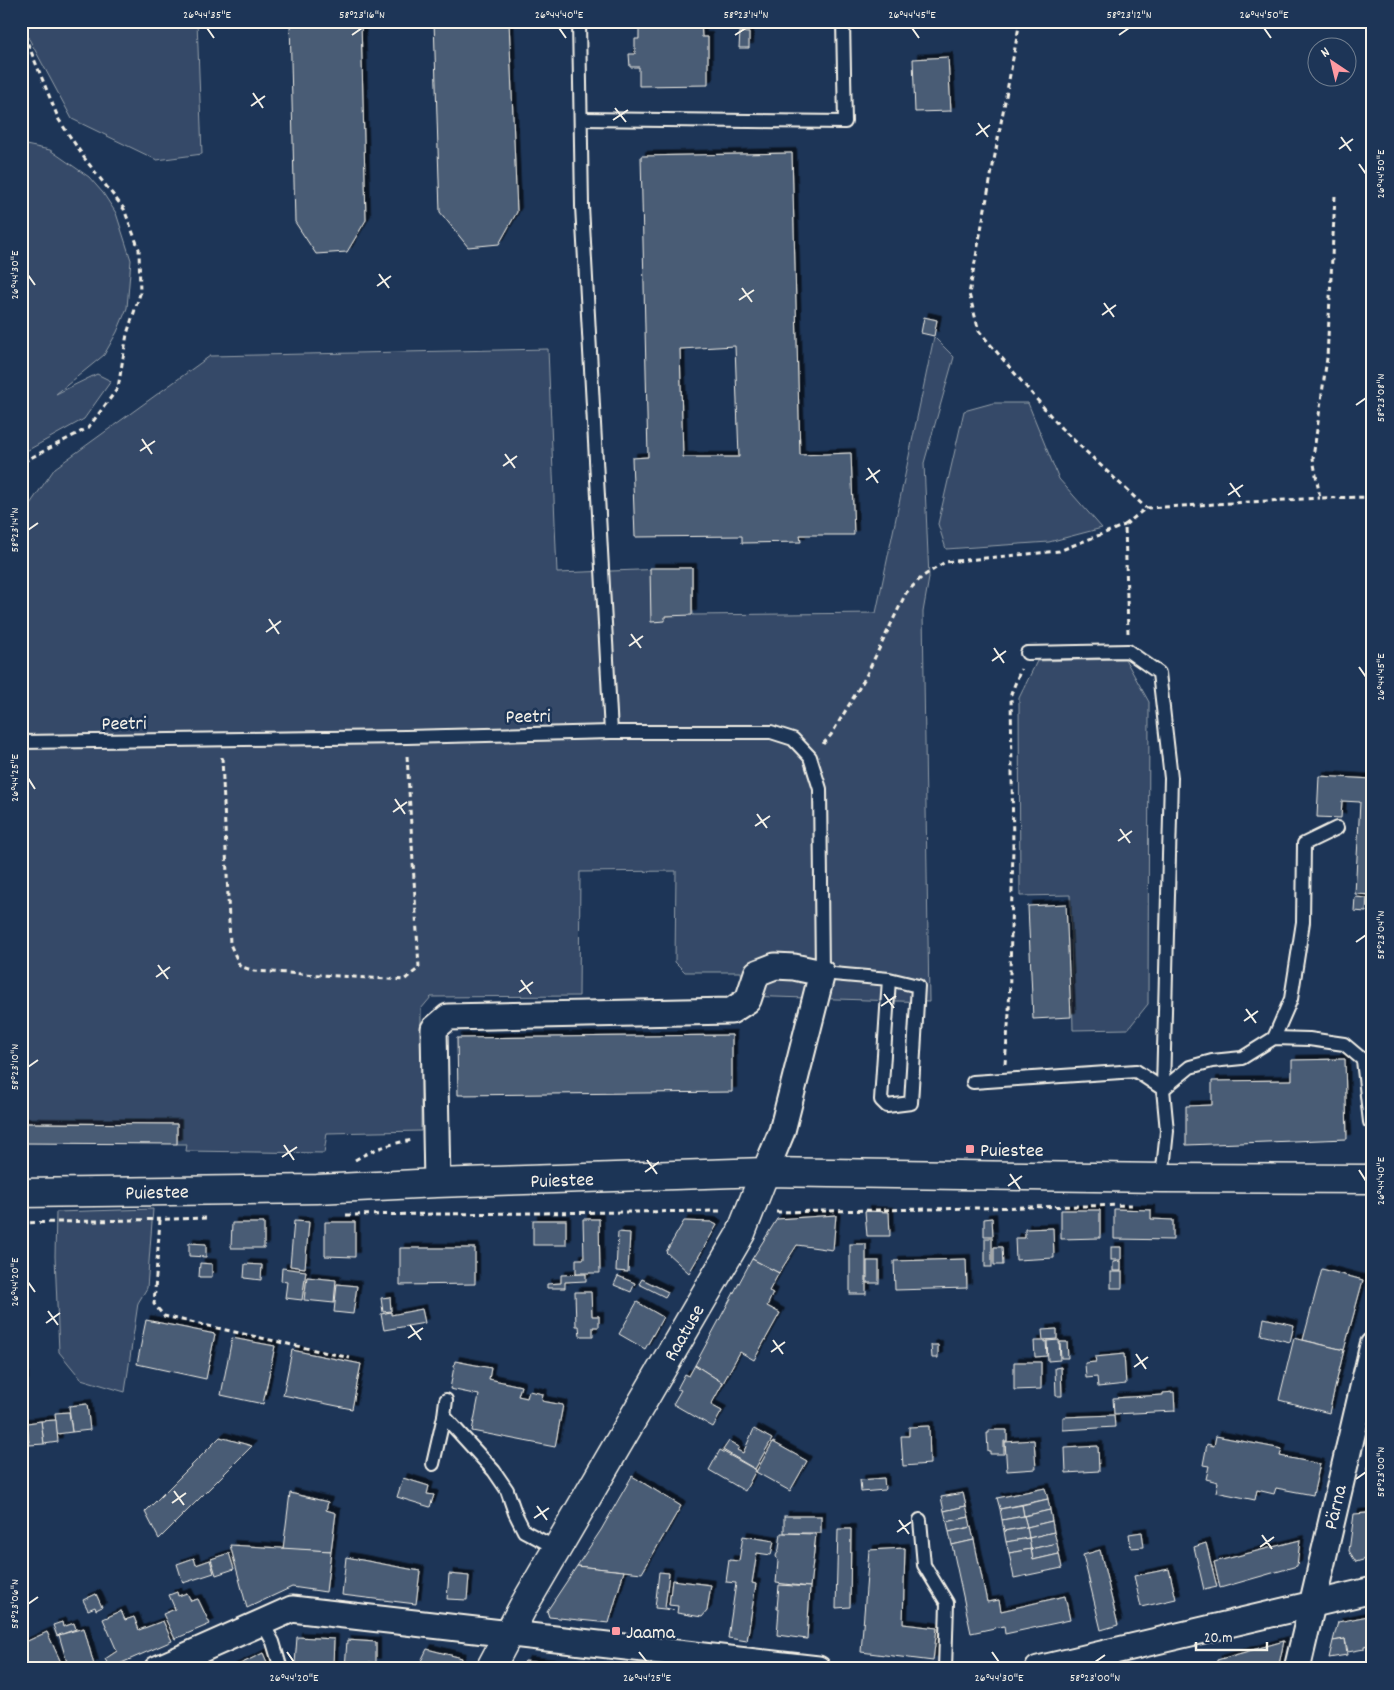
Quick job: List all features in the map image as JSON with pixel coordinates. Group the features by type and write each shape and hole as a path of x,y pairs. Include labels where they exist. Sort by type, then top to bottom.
{"main road":[{"name":"Puiestee","path":"21,1193 317,1189 765,1172 1162,1178 1372,1167"},
{"name":"Raatuse","path":"490,1669 741,1232 765,1172"}],"street":[{"path":"437,1183 434,1029 448,1017 731,1011 748,1000 758,973 775,966 794,967 822,973"},
{"name":"Raatuse","path":"765,1172 782,1131 822,973"},
{"name":"Pärna","path":"1297,1669 1373,1345"},
{"path":"1038,1669 1373,1590"},
{"path":"157,1669 292,1609 818,1669"}],"lane":[{"path":"579,21 582,206 611,732"},
{"path":"581,119 845,122 843,21"},
{"path":"1027,652 1128,651 1159,673 1171,778 1164,1089 1166,1131 1162,1178"},
{"name":"Peetri","path":"21,742 406,737 611,732 772,732 793,739 810,757 820,789 822,973"},
{"path":"1274,1038 1291,999 1303,922 1304,844 1337,828"},
{"path":"822,973 889,979 918,986 911,1103 887,1106 881,1100 889,979"},
{"path":"1164,1089 1190,1067 1212,1061 1242,1058 1274,1038 1309,1039 1344,1044 1363,1060 1370,1122"},
{"path":"973,1082 1136,1071 1164,1089"},
{"path":"432,1464 446,1400"},
{"path":"444,1416 494,1471 507,1490 515,1513 524,1530 558,1548"},
{"path":"920,1520 924,1565 947,1603 945,1669"},
{"path":"262,1622 273,1642 281,1669"}],"path":[{"path":"21,463 88,428 118,388 127,334 140,294 139,249 124,209 85,159 59,120 21,26 22,21"},
{"path":"1020,21 969,294 979,331 1061,428 1146,508"},
{"path":"1320,498 1313,458 1327,358 1335,196"},
{"path":"810,757 831,735 865,678 906,593 922,577 944,562 1059,551 1124,525 1146,508 1320,498 1373,497"},
{"path":"1124,525 1128,651"},
{"path":"1003,1080 1009,1014 1011,945 1013,848 1011,694 1027,652"},
{"path":"221,739 230,944 240,966 254,971 404,980 418,968 406,737"},
{"path":"347,1165 370,1151 392,1144 435,1137"},
{"path":"1371,1138 1372,1167"},
{"path":"340,1216 688,1210 749,1212 967,1210 1141,1205"},
{"path":"21,1223 208,1218"},
{"path":"160,1220 154,1304 164,1316 350,1358"}],"shaded area":[{"path":"21,21 197,21 202,154 157,160 72,119"},
{"path":"21,144 50,150 89,177 103,193 116,213 131,260 127,308 117,332 104,355 56,394 97,374 111,381 84,419 21,454"},
{"path":"934,337 954,357 924,463 929,578 923,612 929,1002 744,996 741,972 685,972 675,962 676,871 580,872 579,996 431,997 421,1009 421,1131 327,1133 324,1153 186,1151 187,1144 177,1144 177,1124 21,1123 21,517 55,468 210,356 548,349 557,573 692,568 693,615 876,613"},
{"path":"993,403 1028,403 1059,479 1102,528 1049,542 946,549 938,524 964,411"},
{"path":"1125,659 1149,702 1148,1004 1128,1029 1073,1030 1070,895 1020,896 1019,698 1037,661"},
{"path":"153,1209 147,1288 138,1303 125,1392 81,1379 59,1352 55,1256 56,1212"}],"building":[{"path":"290,21 361,21 366,220 347,252 316,254 295,222"},
{"path":"434,21 509,21 517,212 499,244 468,247 440,212"},
{"path":"639,21 701,21 702,37 708,37 708,85 639,86 639,67 630,67 629,54 635,54 635,39 639,39"},
{"path":"740,21 749,21 749,30 740,30"},
{"path":"740,32 749,33 749,48 739,48"},
{"path":"948,57 951,111 915,112 913,59"},
{"path":"792,153 800,455 851,453 854,535 800,535 801,542 742,543 742,536 635,537 632,458 648,457 641,156","holes":["735,346 739,457 683,457 680,349"]},
{"path":"924,317 937,320 934,336 921,333"},
{"path":"650,568 692,568 692,615 665,616 665,621 651,622"},
{"path":"1319,776 1373,779 1373,895 1355,894 1360,802 1342,801 1341,818 1317,817"},
{"path":"1355,897 1367,898 1366,912 1354,911"},
{"path":"1066,904 1071,1017 1033,1019 1028,906"},
{"path":"732,1035 732,1092 458,1095 457,1038"},
{"path":"1345,1059 1347,1139 1186,1145 1186,1106 1212,1105 1212,1081 1292,1080 1292,1060"},
{"path":"21,1123 177,1124 177,1144 21,1143"},
{"path":"1114,1209 1151,1210 1151,1219 1173,1220 1173,1240 1114,1239"},
{"path":"1061,1210 1100,1210 1100,1238 1061,1239"},
{"path":"865,1211 889,1212 890,1236 867,1236"},
{"path":"836,1215 833,1250 797,1245 779,1273 752,1259 777,1219"},
{"path":"992,1218 993,1236 984,1236 984,1219"},
{"path":"583,1219 599,1219 600,1273 576,1273 576,1259 584,1259"},
{"path":"533,1220 566,1220 566,1245 533,1245"},
{"path":"294,1221 309,1222 305,1268 290,1266"},
{"path":"684,1221 711,1222 717,1225 689,1273 666,1252"},
{"path":"325,1222 355,1222 355,1257 325,1256"},
{"path":"232,1223 264,1223 264,1248 231,1248"},
{"path":"1053,1228 1054,1258 1016,1260 1015,1238 1025,1238 1025,1229"},
{"path":"618,1232 630,1233 628,1272 616,1271"},
{"path":"985,1238 992,1238 992,1267 985,1267"},
{"path":"189,1243 206,1244 206,1257 189,1256"},
{"path":"850,1244 866,1244 866,1294 850,1294"},
{"path":"994,1247 1002,1247 1003,1265 994,1265"},
{"path":"1111,1247 1121,1247 1121,1260 1111,1260"},
{"path":"400,1248 475,1248 475,1284 400,1285"},
{"path":"21,1251 23,1251 24,1384 21,1384"},
{"path":"752,1259 779,1273 769,1291 773,1293 767,1306 780,1313 754,1360 740,1352 723,1383 695,1365"},
{"path":"966,1259 967,1288 895,1290 894,1261"},
{"path":"867,1261 879,1261 879,1283 867,1283"},
{"path":"1121,1261 1121,1271 1113,1271 1113,1262"},
{"path":"200,1263 212,1264 212,1277 199,1277"},
{"path":"245,1264 262,1265 261,1280 244,1278"},
{"path":"282,1268 306,1271 302,1300 285,1298 287,1282 281,1281"},
{"path":"1322,1269 1363,1280 1344,1350 1303,1340"},
{"path":"1111,1272 1122,1272 1122,1288 1111,1288"},
{"path":"586,1274 586,1281 565,1282 565,1288 547,1288 547,1284 561,1283 561,1275"},
{"path":"618,1276 635,1283 631,1292 614,1285"},
{"path":"307,1277 336,1280 334,1303 304,1300"},
{"path":"642,1279 668,1292 665,1297 639,1284"},
{"path":"337,1284 357,1286 353,1314 334,1312"},
{"path":"575,1292 591,1292 592,1316 599,1316 599,1327 593,1327 593,1336 580,1336 579,1326 576,1326"},
{"path":"390,1297 391,1311 383,1312 381,1298"},
{"path":"637,1302 663,1317 645,1349 619,1334"},
{"path":"422,1309 425,1323 384,1330 381,1314 391,1312 391,1315"},
{"path":"1264,1318 1294,1325 1290,1342 1261,1335"},
{"path":"146,1320 215,1334 206,1379 137,1364"},
{"path":"1057,1329 1057,1339 1043,1340 1042,1330"},
{"path":"232,1338 275,1346 263,1404 221,1395"},
{"path":"1294,1338 1344,1350 1329,1413 1279,1400"},
{"path":"1059,1340 1060,1360 1048,1361 1047,1341"},
{"path":"1034,1341 1046,1341 1047,1356 1035,1357"},
{"path":"1060,1342 1067,1342 1068,1358 1061,1358"},
{"path":"931,1345 938,1345 938,1358 932,1358"},
{"path":"292,1350 361,1364 352,1409 283,1395"},
{"path":"1124,1354 1126,1384 1098,1387 1097,1377 1086,1378 1085,1363 1096,1362 1095,1357"},
{"path":"455,1361 491,1368 489,1379 521,1386 518,1396 527,1398 529,1391 543,1394 542,1401 563,1405 555,1447 472,1431 479,1395 450,1389"},
{"path":"1014,1362 1041,1362 1041,1389 1014,1390"},
{"path":"695,1365 723,1383 711,1405 722,1411 713,1427 673,1404 681,1390 677,1389 685,1374 689,1376"},
{"path":"1061,1367 1062,1396 1056,1396 1055,1368"},
{"path":"1174,1392 1175,1411 1114,1414 1113,1398 1163,1395 1163,1393"},
{"path":"87,1404 90,1430 72,1432 69,1406"},
{"path":"69,1412 72,1432 57,1434 55,1413"},
{"path":"1114,1415 1115,1427 1063,1430 1063,1417"},
{"path":"56,1420 58,1442 44,1444 41,1421"},
{"path":"41,1421 44,1444 29,1445 27,1423"},
{"path":"21,1423 27,1423 29,1445 21,1446"},
{"path":"929,1426 930,1464 903,1466 901,1436 909,1436 909,1427"},
{"path":"754,1429 772,1439 755,1469 723,1450 729,1441 739,1447 737,1450 743,1453"},
{"path":"989,1430 1007,1430 1007,1441 1004,1441 1004,1454 990,1454 990,1451 988,1451 987,1433 989,1433"},
{"path":"1216,1436 1282,1449 1280,1456 1320,1464 1313,1495 1276,1488 1274,1494 1257,1490 1255,1500 1216,1492 1218,1482 1206,1479 1209,1466 1203,1465 1207,1444 1214,1446"},
{"path":"220,1437 252,1446 159,1539 145,1512"},
{"path":"1034,1440 1036,1469 1007,1471 1005,1442"},
{"path":"773,1442 807,1461 790,1491 756,1472"},
{"path":"1373,1444 1373,1473 1367,1472"},
{"path":"1098,1446 1099,1471 1066,1473 1065,1448"},
{"path":"720,1450 756,1470 745,1491 709,1470"},
{"path":"632,1476 681,1506 642,1573 577,1566 601,1530"},
{"path":"403,1478 429,1486 427,1494 434,1495 430,1507 397,1497"},
{"path":"884,1478 885,1490 861,1492 860,1480"},
{"path":"1373,1487 1373,1557 1356,1562 1349,1551 1354,1514 1367,1513"},
{"path":"1045,1488 1048,1499 1000,1509 997,1498"},
{"path":"290,1493 328,1502 326,1510 336,1513 331,1551 283,1549"},
{"path":"963,1493 966,1506 944,1511 941,1497"},
{"path":"1048,1499 1050,1510 1024,1516 1022,1505"},
{"path":"1022,1505 1024,1516 1002,1520 1000,1509"},
{"path":"966,1506 969,1517 947,1522 944,1511"},
{"path":"1050,1510 1052,1521 1027,1527 1024,1516"},
{"path":"784,1516 821,1516 821,1533 784,1533"},
{"path":"1024,1516 1027,1527 1004,1531 1002,1520"},
{"path":"969,1517 971,1527 949,1532 947,1522"},
{"path":"1052,1521 1054,1532 1029,1538 1027,1527"},
{"path":"971,1527 974,1540 952,1545 949,1532"},
{"path":"1027,1527 1029,1538 1006,1542 1004,1531"},
{"path":"838,1529 851,1529 850,1607 836,1608"},
{"path":"1054,1532 1057,1543 1031,1549 1029,1538"},
{"path":"1142,1532 1144,1547 1131,1548 1129,1534"},
{"path":"781,1533 816,1534 810,1587 776,1583 778,1561 776,1556"},
{"path":"743,1536 774,1541 771,1555 757,1553 752,1583 756,1584 747,1641 728,1638 736,1583 726,1582 729,1560 739,1561"},
{"path":"1029,1538 1031,1549 1009,1553 1006,1542"},
{"path":"974,1540 987,1602 999,1600 1001,1611 1065,1596 1070,1620 1005,1634 1004,1626 971,1633 952,1545"},
{"path":"1300,1540 1297,1566 1220,1588 1214,1562"},
{"path":"1057,1543 1059,1554 1033,1560 1031,1549"},
{"path":"1206,1543 1217,1587 1204,1590 1194,1547"},
{"path":"230,1545 331,1551 326,1592 292,1587 247,1608"},
{"path":"905,1548 903,1624 937,1628 933,1661 861,1652 869,1550"},
{"path":"1031,1549 1033,1560 1059,1554 1062,1568 1014,1578 1009,1553"},
{"path":"1100,1550 1118,1625 1101,1630 1083,1555"},
{"path":"229,1553 234,1569 216,1575 211,1559"},
{"path":"346,1557 420,1571 416,1604 342,1595"},
{"path":"194,1558 196,1565 210,1560 214,1573 183,1583 177,1564"},
{"path":"577,1566 624,1571 609,1623 549,1617 547,1611"},
{"path":"1169,1569 1176,1599 1141,1607 1134,1576"},
{"path":"659,1572 669,1573 665,1608 674,1610 655,1608"},
{"path":"449,1574 469,1576 467,1600 447,1599"},
{"path":"672,1580 711,1585 707,1611 702,1617 677,1613 678,1606 669,1605"},
{"path":"779,1585 810,1587 807,1639 777,1635"},
{"path":"177,1592 178,1596 187,1593 191,1601 198,1599 210,1624 175,1639 163,1614 175,1609 169,1595"},
{"path":"96,1594 102,1607 96,1610 95,1607 88,1610 83,1600"},
{"path":"121,1611 125,1620 134,1617 139,1630 163,1621 172,1641 110,1668 105,1659 117,1651 103,1619"},
{"path":"1373,1615 1373,1644 1364,1646 1364,1649 1348,1652 1345,1639 1333,1641 1338,1622"},
{"path":"62,1622 63,1627 74,1623 76,1629 57,1636 53,1625"},
{"path":"84,1628 94,1665 83,1669 69,1669 59,1635"},
{"path":"47,1632 64,1669 21,1669 21,1644"},
{"path":"297,1637 334,1639 333,1666 295,1664"},
{"path":"1345,1639 1347,1655 1329,1658 1333,1641"},
{"path":"347,1640 376,1642 376,1663 369,1662 369,1669 345,1669"},
{"path":"1284,1641 1278,1669 1216,1669 1217,1660"},
{"path":"427,1649 462,1658 457,1669 421,1669 418,1667"},
{"path":"263,1653 270,1669 230,1669"},
{"path":"525,1661 575,1667 575,1669 521,1669"}],"place":[{"name":"Puiestee","path":"970,1149"},
{"name":"Jaama","path":"616,1631"}]}
